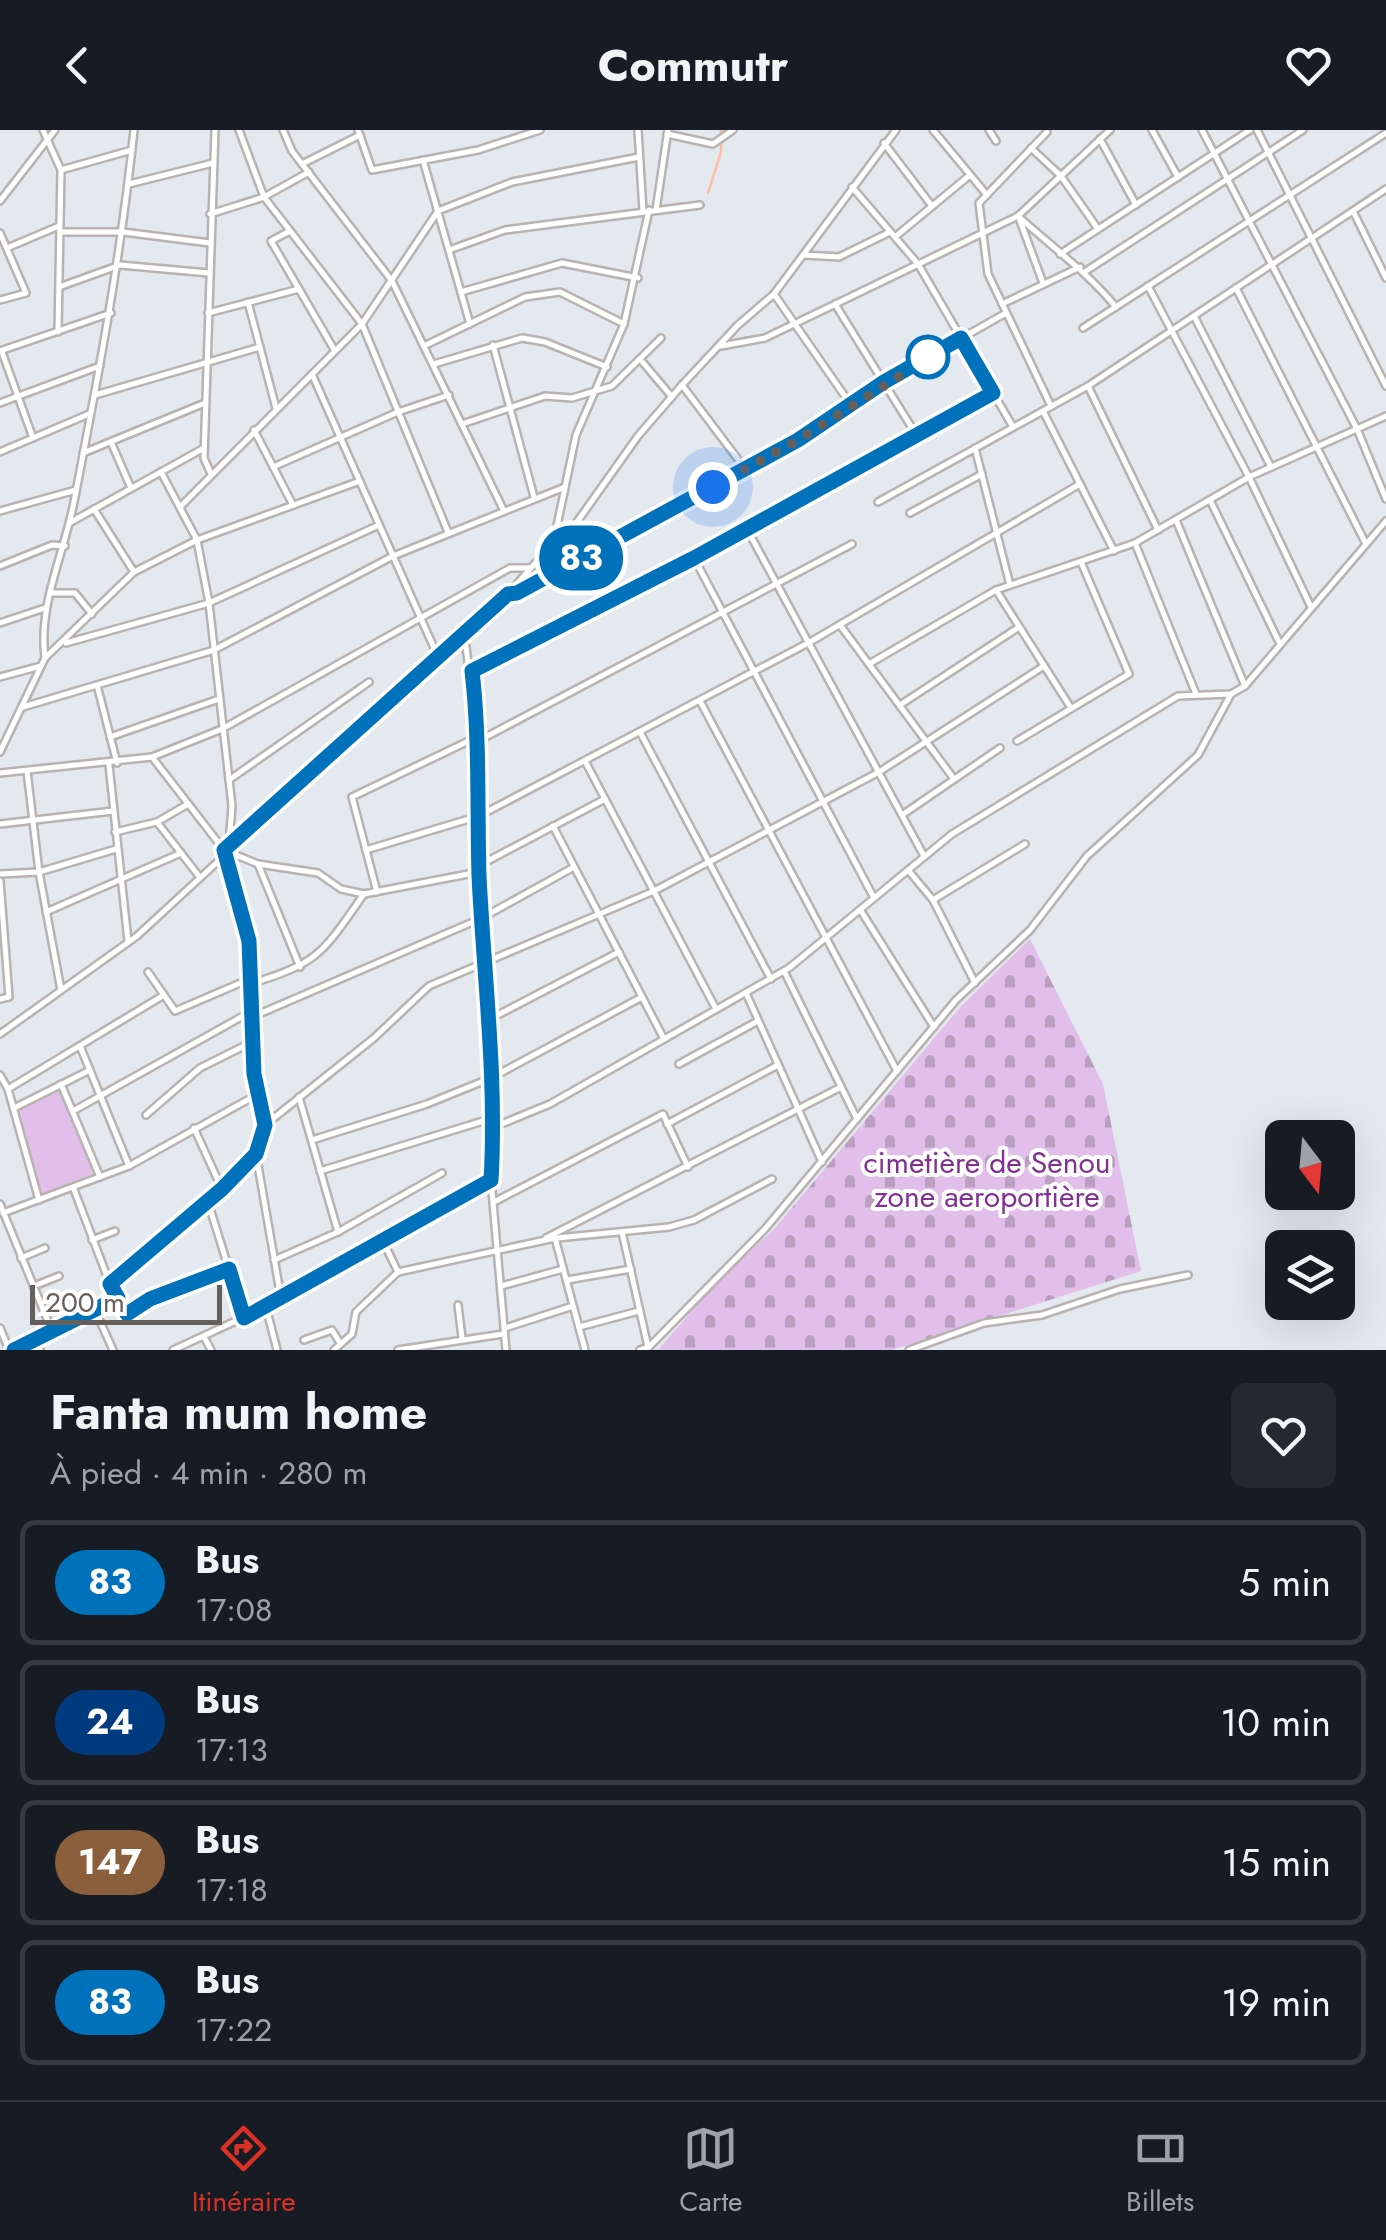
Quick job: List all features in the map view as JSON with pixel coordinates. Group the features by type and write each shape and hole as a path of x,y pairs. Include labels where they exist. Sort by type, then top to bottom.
{"street":[{"path":"43,130 61,170 58,332"},
{"path":"0,201 54,130"},
{"path":"44,662 41,626 70,523 120,265 134,130"},
{"path":"212,474 204,448 215,130"},
{"path":"239,130 264,197 362,324 448,532"},
{"path":"283,130 302,164 392,281 503,509"},
{"path":"302,164 359,133 372,170 478,150 540,130"},
{"path":"638,130 649,210"},
{"path":"553,542 576,435 624,324 638,278 667,132 713,144 733,130"},
{"path":"0,1034 128,942 226,848 508,594 553,542 572,529 682,385 774,294 896,130"},
{"path":"932,130 987,195"},
{"path":"989,130 996,141"},
{"path":"718,346 764,338 1018,216 1110,130"},
{"path":"1152,130 1178,177"},
{"path":"1202,130 1357,428 1386,499"},
{"path":"1060,254 1254,130 1386,386"},
{"path":"1086,272 1303,130"},
{"path":"1047,132 979,203 988,274 1052,406"},
{"path":"1083,328 1386,133"},
{"path":"1100,139 1136,205"},
{"path":"884,143 932,206"},
{"path":"1031,148 1061,176 1098,229"},
{"path":"61,170 132,150"},
{"path":"180,508 362,324 438,211 512,182 640,157"},
{"path":"424,160 470,324"},
{"path":"128,184 213,163"},
{"path":"210,214 264,197 308,172"},
{"path":"803,255 839,256 893,234 970,175"},
{"path":"852,187 918,264 1013,427"},
{"path":"878,502 1088,386 1386,189"},
{"path":"449,250 506,230 700,205"},
{"path":"1353,211 1386,278"},
{"path":"1018,216 1086,272 1116,307"},
{"path":"1018,216 1044,284"},
{"path":"6,248 60,229 210,243"},
{"path":"290,231 272,240 335,351"},
{"path":"0,233 26,293 0,300"},
{"path":"461,292 562,263 638,278"},
{"path":"59,287 120,265 209,273"},
{"path":"1002,304 1080,267"},
{"path":"1148,286 1249,477 1311,608"},
{"path":"1236,288 1366,544"},
{"path":"208,312 300,289"},
{"path":"425,346 526,297 560,292 624,324"},
{"path":"774,294 851,404"},
{"path":"248,302 276,408"},
{"path":"835,304 917,436"},
{"path":"34,438 1,350 111,313"},
{"path":"508,594 517,593 746,470 884,382 1006,313"},
{"path":"1194,316 1271,467"},
{"path":"434,364 522,338 545,342 607,367"},
{"path":"462,424 545,396 572,398 612,386 661,338"},
{"path":"95,395 260,346"},
{"path":"493,346 534,498"},
{"path":"640,359 672,397"},
{"path":"0,403 100,366"},
{"path":"312,373 438,659"},
{"path":"682,385 746,470"},
{"path":"1088,386 1158,530"},
{"path":"472,671 694,558 993,393"},
{"path":"273,466 398,412 449,395"},
{"path":"84,453 205,404"},
{"path":"1043,411 1114,550"},
{"path":"0,452 91,414"},
{"path":"869,664 996,590 1135,543 1249,477 1386,416"},
{"path":"254,430 293,505"},
{"path":"111,442 131,488"},
{"path":"70,523 204,448"},
{"path":"975,448 1010,586"},
{"path":"161,472 197,540 209,603 228,780 226,848 249,941 252,1042 265,1125 256,1154 281,1298"},
{"path":"910,513 982,474"},
{"path":"0,752 44,662 134,572 197,540 360,480"},
{"path":"366,850 479,816 810,642 1080,484"},
{"path":"23,707 214,650 393,556 565,487"},
{"path":"0,511 76,490"},
{"path":"1210,500 1280,644"},
{"path":"94,509 134,572"},
{"path":"1176,520 1244,686"},
{"path":"494,1126 550,1104 784,971 952,834 1178,696 1231,694 1244,686 1386,520"},
{"path":"63,643 209,603 379,525"},
{"path":"747,529 924,856"},
{"path":"1135,543 1196,695"},
{"path":"0,566 52,544 64,546"},
{"path":"376,892 352,797 479,738 852,544"},
{"path":"694,558 874,898"},
{"path":"1017,741 1129,674 1080,562"},
{"path":"0,772 113,764 152,757 222,729 419,615 510,568 530,568"},
{"path":"996,590 1072,708"},
{"path":"50,593 75,593 92,614"},
{"path":"0,623 46,608"},
{"path":"840,624 954,780"},
{"path":"899,705 1019,627"},
{"path":"464,634 479,738 479,869 494,1118 491,1180 506,1350"},
{"path":"0,677 44,662"},
{"path":"265,1125 374,1038 429,986 654,891 879,772 1044,666"},
{"path":"228,780 369,682"},
{"path":"97,685 110,738 116,849 128,942"},
{"path":"645,1349 766,1229 934,1027 1030,930 1087,856 1198,755 1231,694"},
{"path":"110,738 218,699"},
{"path":"700,700 897,1071"},
{"path":"640,732 771,979"},
{"path":"902,815 1000,748"},
{"path":"152,757 226,848 258,864 318,874 341,889 364,894 479,869 605,799"},
{"path":"586,761 716,1009"},
{"path":"27,771 39,872 61,990"},
{"path":"115,832 157,822 188,804"},
{"path":"0,824 113,811"},
{"path":"157,822 198,875"},
{"path":"553,826 664,1039"},
{"path":"933,900 1025,844"},
{"path":"0,999 9,997 0,877 39,872 116,849"},
{"path":"46,912 181,853"},
{"path":"258,864 300,967"},
{"path":"72,1111 252,1014 482,918 574,867"},
{"path":"908,870 933,900 975,983"},
{"path":"148,972 176,1012 252,980 300,967 320,956 364,894"},
{"path":"860,910 934,1027"},
{"path":"487,1021 619,952"},
{"path":"784,971 857,1119"},
{"path":"746,993 822,1162"},
{"path":"8,1089 164,995"},
{"path":"312,1140 427,1104 491,1078 642,996"},
{"path":"679,1064 758,1021"},
{"path":"146,1115 200,1068 252,1042"},
{"path":"80,1046 129,1166"},
{"path":"668,1124 778,1065"},
{"path":"14,1108 90,1070"},
{"path":"0,1075 14,1108 39,1200"},
{"path":"61,1084 100,1177"},
{"path":"541,1240 842,1087"},
{"path":"3,1218 129,1166 259,1094"},
{"path":"299,1097 338,1232"},
{"path":"494,1202 663,1114 688,1167"},
{"path":"320,1171 494,1118"},
{"path":"194,1128 222,1189"},
{"path":"110,1284 208,1202 256,1154"},
{"path":"274,1260 338,1232 442,1173"},
{"path":"334,1350 352,1334 356,1312 398,1272 541,1240 694,1220 772,1179"},
{"path":"174,1350 266,1307 491,1180"},
{"path":"73,1187 110,1284 127,1314 150,1299 229,1269"},
{"path":"208,1202 244,1318"},
{"path":"0,1204 52,1331"},
{"path":"92,1240 114,1231"},
{"path":"622,1232 645,1349"},
{"path":"556,1238 585,1350"},
{"path":"383,1242 398,1272"},
{"path":"21,1258 45,1248"},
{"path":"501,1286 564,1269"},
{"path":"566,1280 631,1269"},
{"path":"908,1350 984,1323 1042,1314 1120,1288 1188,1275"},
{"path":"33,1286 59,1276"},
{"path":"0,1328 12,1350 118,1298"},
{"path":"458,1304 462,1338"},
{"path":"398,1350 504,1331 573,1306"},
{"path":"266,1307 277,1350"},
{"path":"94,1310 113,1350"},
{"path":"579,1327 640,1310"},
{"path":"304,1340 332,1330 340,1343"},
{"path":"204,1337 211,1350"},
{"path":"471,1338 472,1350"},
{"path":"34,1340 40,1350"}],"green space":[{"name":"cimetière de Senou zone aeroportière","path":"1030,939 1103,1084 1141,1271 892,1350 658,1350 715,1284 775,1228 961,1006"},
{"path":"59,1087 93,1174 42,1194 16,1108"}],"waterway":[{"path":"708,193 721,152 721,130"}],"bus line":[{"name":"83","path":"14,1350 118,1298 110,1284 222,1189 256,1154 265,1125 254,1074 249,941 224,850 508,594 517,593 772,455 884,382 961,338 993,393 694,558 472,671 480,740 479,872 494,1126 491,1180 244,1318 229,1269 150,1299 127,1314"}],"route":[{"path":"713,487 798,440 884,382 936,353 928,357"}]}
